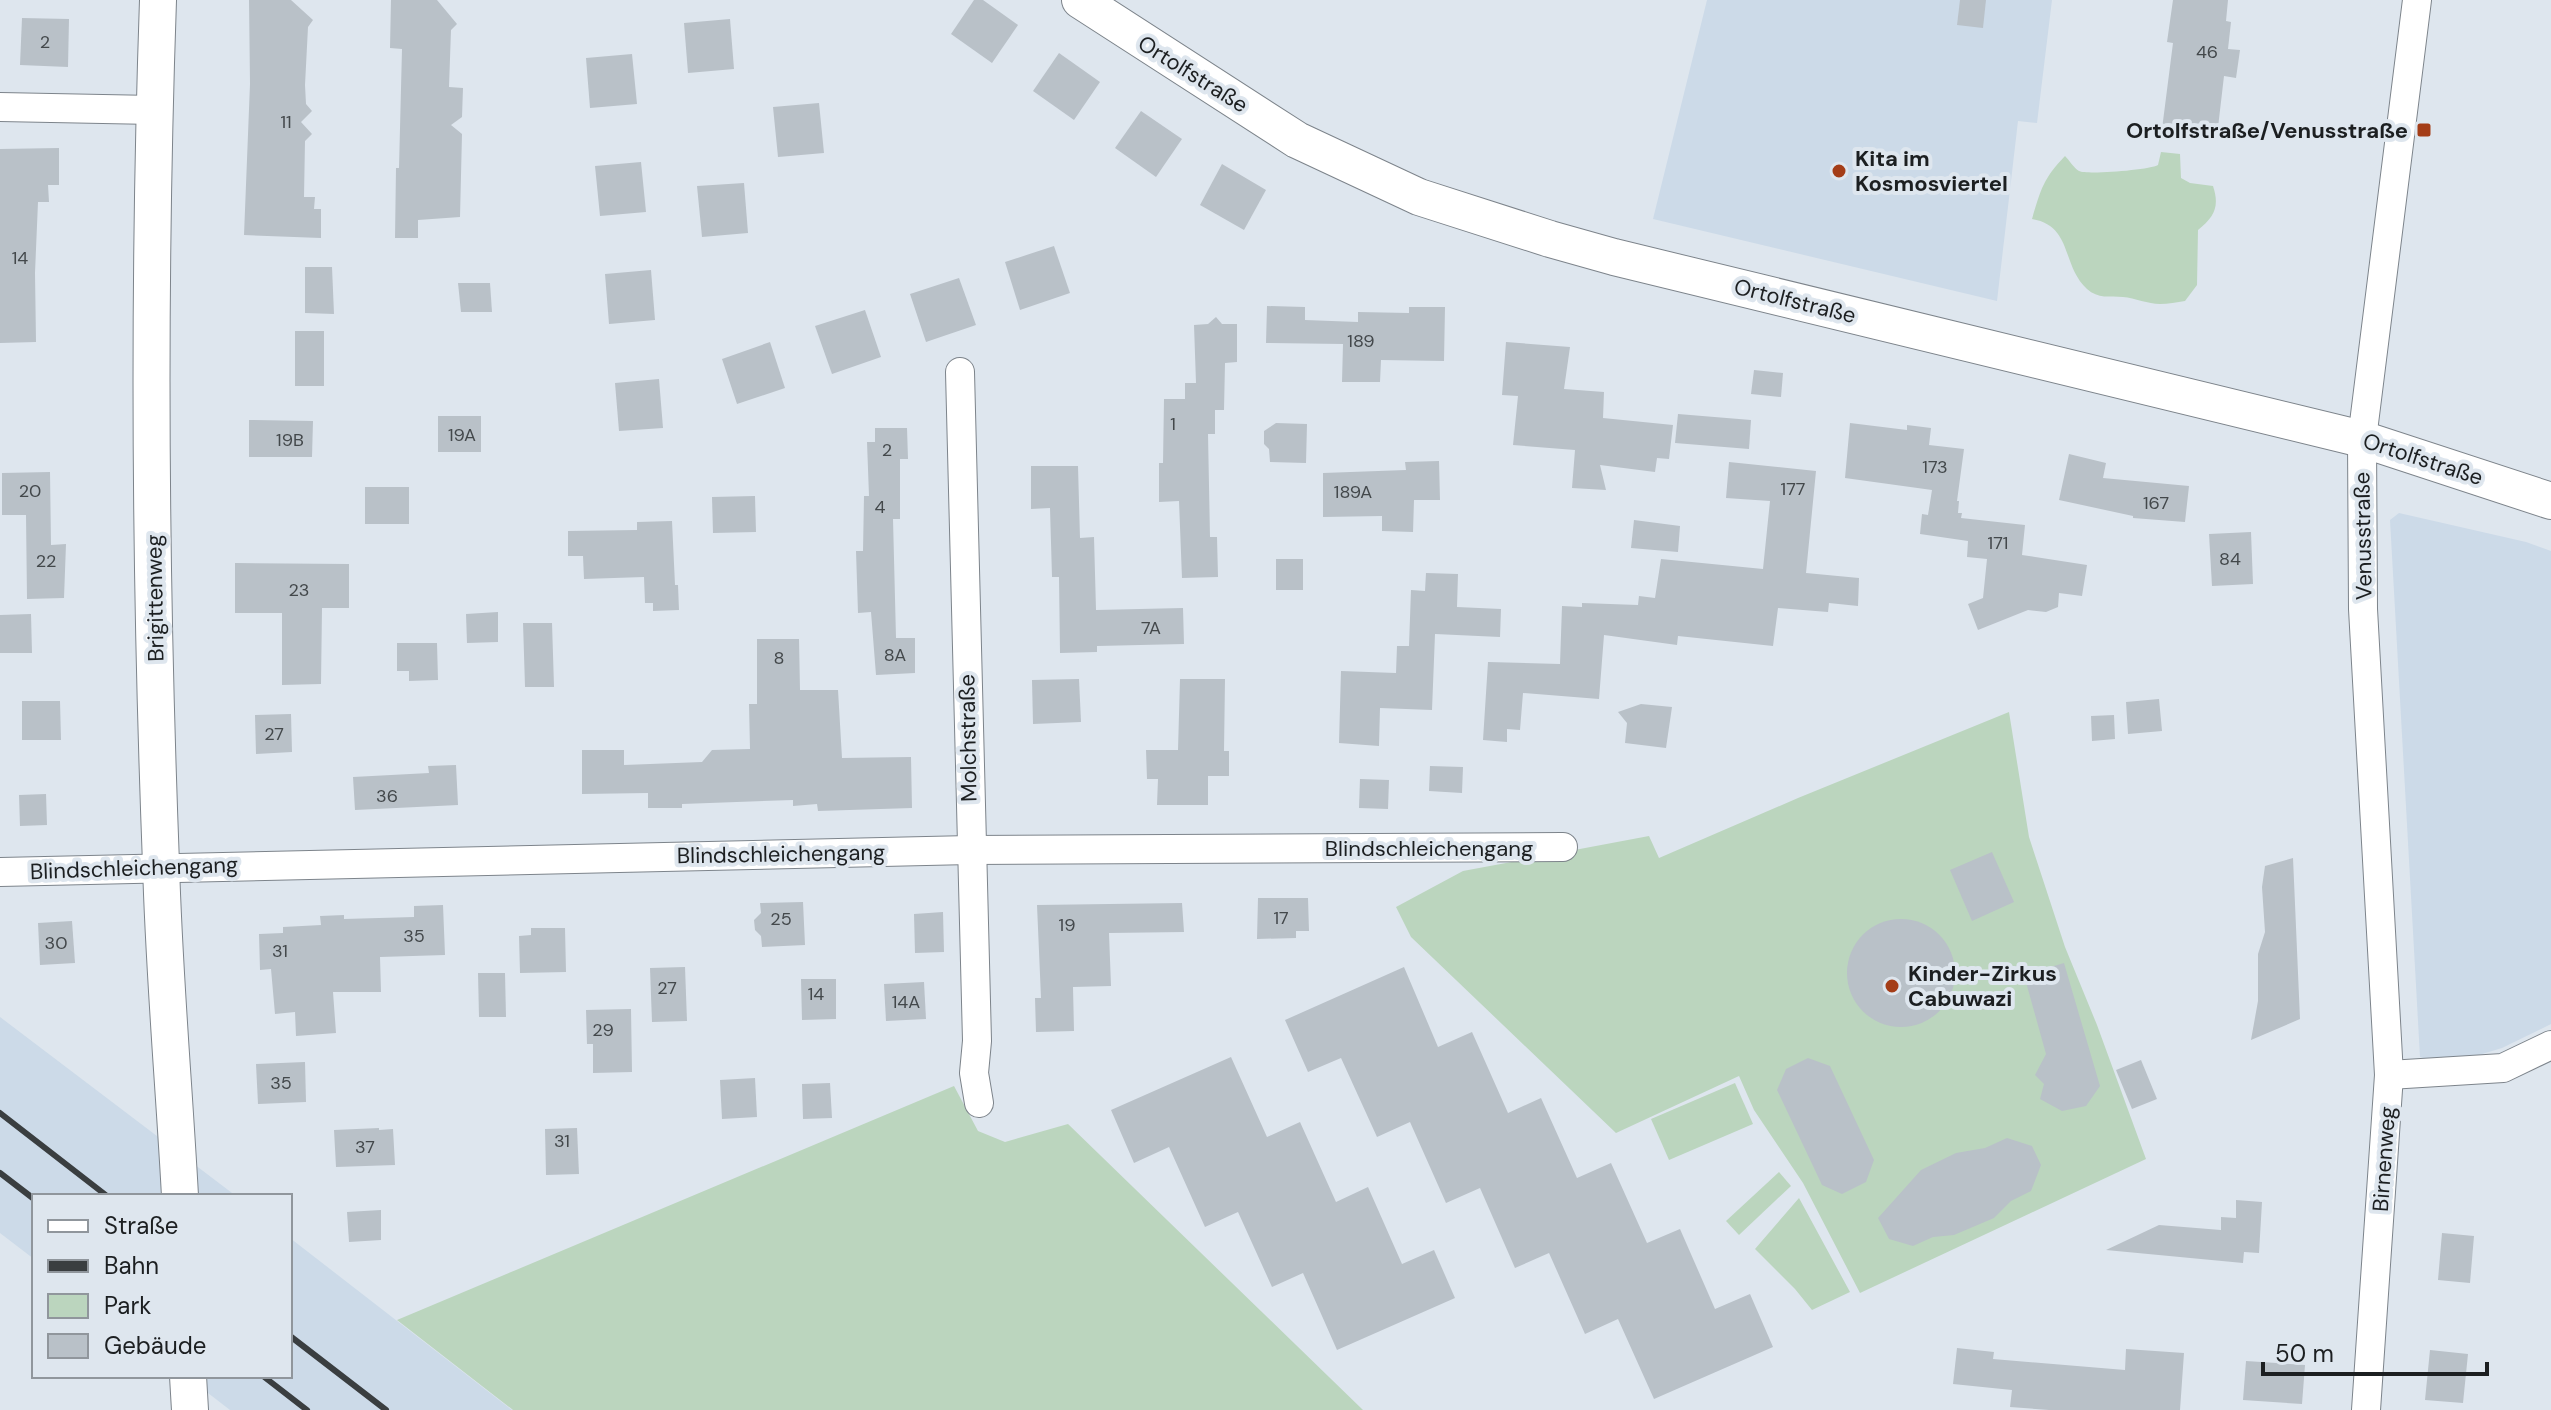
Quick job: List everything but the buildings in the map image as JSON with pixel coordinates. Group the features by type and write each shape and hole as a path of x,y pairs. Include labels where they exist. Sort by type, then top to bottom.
{"street":[{"name":"Brigittenweg","path":"158,0 154,110 152,493 161,866 180,1194"},
{"name":"Ortolfstraße","path":"1080,0 1297,140 1419,197 1614,257 2362,439 2551,501"},
{"name":"Venusstraße","path":"2389,1075 2363,609 2362,439 2417,0"},
{"path":"0,107 154,110"},
{"name":"Molchstraße","path":"960,372 977,1041 974,1073 979,1103"},
{"name":"Blindschleichengang","path":"0,872 970,850 1563,847"},
{"name":"Birnenweg","path":"2366,1410 2389,1075 2503,1068 2551,1045"},
{"path":"188,1378 190,1410"}],"shaded area":[{"name":"Kita im Kosmosviertel","path":"1707,0 2052,0 2037,123 2018,121 1997,301 1653,219"},
{"path":"2399,513 2526,542 2551,551 2551,1024 2502,1048 2459,1061 2436,1062 2420,1057 2390,520"},
{"path":"0,1017 233,1194 32,1194 32,1257 0,1233"},
{"path":"292,1240 512,1410 230,1410 189,1378 292,1378"}],"green space":[{"path":"2161,152 2180,154 2181,178 2190,183 2213,186 2215,193 2214,211 2198,230 2197,285 2185,301 2166,304 2095,294 2079,279 2061,238 2045,223 2032,219 2044,185 2065,156 2079,171 2105,172 2158,165"},
{"name":"Kinder-Zirkus Cabuwazi","path":"2009,712 2029,837 2065,947 2146,1159 1860,1293 1803,1183 1754,1110 1739,1076 1616,1133 1411,937 1396,907 1463,871 1649,836 1659,858"},
{"path":"1735,1083 1753,1124 1669,1160 1651,1119"},
{"path":"954,1086 978,1131 1005,1142 1068,1124 1363,1410 513,1410 397,1320"},
{"path":"1779,1172 1791,1186 1739,1235 1726,1221"},
{"path":"1799,1198 1850,1292 1812,1310 1755,1249"}],"railway":[{"path":"0,1113 104,1194"},
{"path":"0,1173 32,1197"},
{"path":"292,1338 386,1410"},
{"path":"266,1378 307,1410"}],"place":[{"name":"Ortolfstraße/Venusstraße","path":"2424,130"},
{"name":"Kita im Kosmosviertel","path":"1839,171"},
{"name":"Kinder-Zirkus Cabuwazi","path":"1892,986"}]}
